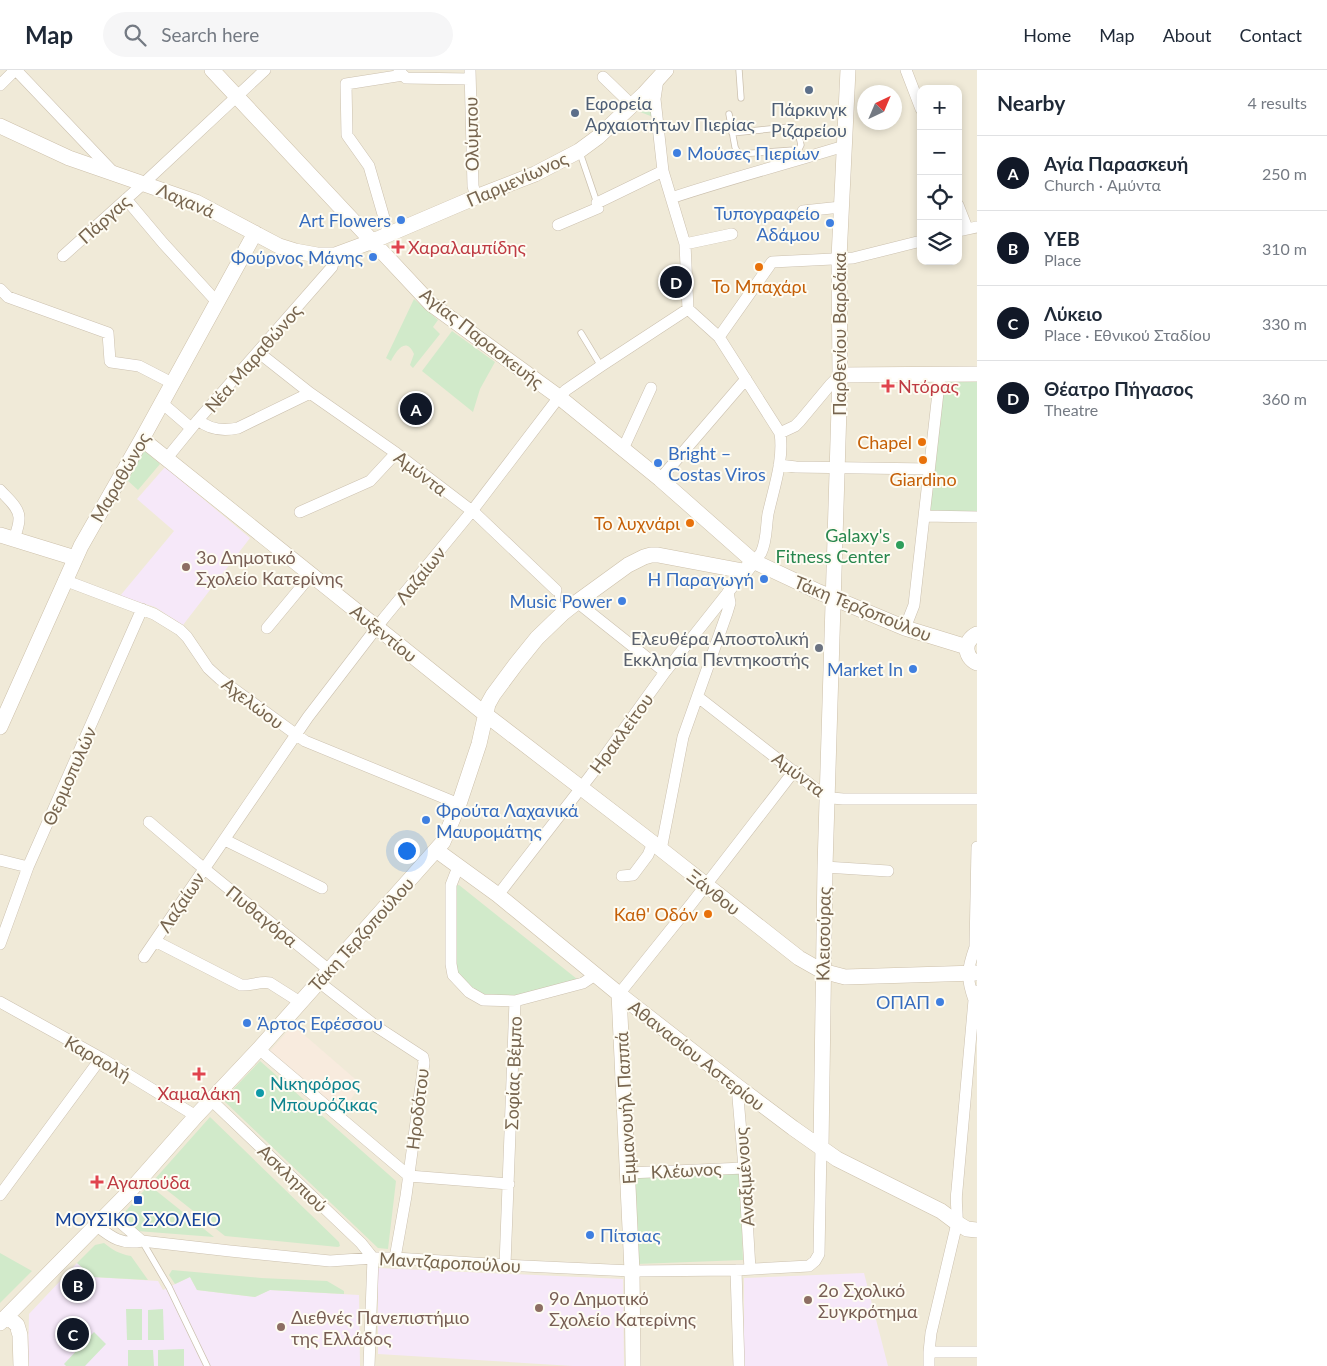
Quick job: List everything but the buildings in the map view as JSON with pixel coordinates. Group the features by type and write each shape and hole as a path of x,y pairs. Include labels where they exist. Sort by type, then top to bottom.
{"street":[{"path":"0,85 16,70 114,173"},
{"name":"Αγίας Παρασκευής","path":"212,70 431,304 559,398 660,479 749,566"},
{"name":"Πάργας","path":"63,256 265,70"},
{"name":"Παρθενίου Βαρδάκα","path":"833,598 840,376 839,258 848,70"},
{"path":"906,70 917,99"},
{"path":"388,235 369,166 347,135 346,84 401,73 406,78 470,74"},
{"name":"Ολύμπου","path":"470,74 473,186 476,197"},
{"path":"662,74 655,99 664,170 685,244 688,309 719,337 780,433 800,421 840,376 977,374"},
{"name":"Παρμενίωνος","path":"373,242 476,197 535,174 579,150 598,137 662,74"},
{"path":"604,77 632,105"},
{"name":"Λαχανά","path":"0,126 69,158 196,202 279,246 295,251 335,255 373,242"},
{"path":"671,198 796,155 844,146"},
{"path":"558,225 598,208 597,203 664,170"},
{"path":"126,200 217,302"},
{"path":"803,211 841,207"},
{"path":"962,215 968,229"},
{"name":"Μαραθώνος","path":"0,727 4,709 75,558 254,233"},
{"path":"685,244 732,234"},
{"path":"719,337 772,262 853,258 917,242"},
{"name":"Νέα Μαραθώνος","path":"166,458 332,267 335,255"},
{"path":"4,293 108,333 110,361 138,366 172,383"},
{"name":"Λαζαίων","path":"144,957 295,735 559,398 566,390 688,309"},
{"name":"Αμύντα","path":"258,352 310,393 472,511 556,590"},
{"path":"904,628 914,605 940,375"},
{"path":"660,479 746,380"},
{"path":"623,449 651,388"},
{"path":"162,403 195,424 226,431 238,428 310,393"},
{"name":"Ηρακλείτου","path":"498,895 665,672 749,566 761,554 779,465 782,445 780,433"},
{"name":"Αυξεντίου","path":"142,439 485,714"},
{"path":"300,512 370,481 396,454"},
{"path":"779,465 796,467 930,469"},
{"path":"0,490 19,513 19,519 7,537 75,558"},
{"path":"924,516 977,517"},
{"name":"Τάκη Τερζοπούλου","path":"4,1320 128,1193 436,850 445,838 459,804 482,733 485,714 493,695 537,638 563,613 628,565 651,555 658,555 740,571 749,566 904,628 966,647"},
{"path":"267,628 311,575"},
{"name":"Αχελώου","path":"64,580 154,614 180,630 208,668 220,679 305,741 459,804"},
{"path":"622,876 633,875 648,855 657,847 684,737 730,603 728,592"},
{"name":"Κλεισούρας","path":"810,1266 815,1262 819,1254 822,971 833,598"},
{"path":"577,602 665,672"},
{"name":"Θερμοπυλών","path":"0,944 28,867 142,609"},
{"path":"977,634 970,639 966,647 968,656 977,663"},
{"name":"Αμύντα","path":"698,697 832,798 843,800 977,799"},
{"name":"Ξάνθου","path":"485,714 799,958 822,971 845,977 973,974"},
{"path":"619,994 794,771"},
{"name":"Πυθαγόρα","path":"149,822 329,970"},
{"path":"225,840 322,888"},
{"path":"929,1366 931,1333 957,1224 958,1213 955,1199 976,995 969,983 973,974 969,965 976,950 977,847"},
{"name":"Αθανασίου Αστερίου","path":"436,850 498,895 619,994 737,1086 837,1159 941,1212 957,1224 967,1229 977,1230"},
{"path":"0,860 28,867"},
{"name":"Σοφίας Βέμπο","path":"458,867 451,885 451,964 453,974 469,992 483,1000 515,1001 505,1265"},
{"path":"825,867 888,871"},
{"path":"155,941 241,985 270,983 300,1002"},
{"path":"515,1001 583,983 595,974"},
{"name":"Ηροδότου","path":"319,982 377,1027 423,1057 424,1063 409,1176 395,1258"},
{"name":"Εμμανουήλ Παππά","path":"619,994 632,1271 634,1366"},
{"name":"Καραολή","path":"0,1002 101,1058 196,1116"},
{"path":"259,1049 409,1176 509,1184"},
{"path":"0,1196 101,1058"},
{"name":"Αναξιμένους","path":"737,1086 750,1269"},
{"name":"Ασκληπιού","path":"211,1100 361,1243 373,1258"},
{"name":"Κλέωνος","path":"628,1173 744,1168"},
{"path":"941,1212 955,1199"},
{"path":"109,1213 142,1241"},
{"name":"Μαντζαροπούλου","path":"97,1226 108,1235 120,1241 131,1243 142,1241 330,1261 395,1258 632,1271 736,1270 810,1266"},
{"path":"369,1366 373,1258"},
{"path":"736,1270 739,1366"},
{"path":"4,1320 17,1325 20,1335 20,1366"},
{"path":"929,1352 977,1352"}],"lane":[{"path":"739,70 741,98"},
{"path":"729,114 732,133 735,147 740,154 796,155 801,145 797,130 793,127 732,133"},
{"path":"579,150 597,203"},
{"path":"581,333 601,366"},
{"name":"Αμύντα","path":"556,590 558,594 557,601 563,613"},
{"path":"142,1241 169,1287 207,1366"}],"shaded area":[{"path":"0,70 977,70 977,1366 0,1366"},
{"name":"3ο Δημοτικό Σχολείο Κατερίνης","path":"165,467 250,538 183,625 155,607 120,596 174,531 137,499"},
{"path":"293,1025 361,1084 342,1113 270,1051"},
{"path":"77,1263 93,1277 158,1281 163,1290 190,1277 197,1290 255,1297 270,1290 359,1295 360,1366 28,1366 29,1314"},
{"name":"9ο Δημοτικό Σχολείο Κατερίνης","path":"378,1268 623,1279 624,1366 573,1366 378,1354"},
{"name":"2ο Σχολικό Συγκρότημα","path":"864,1273 888,1366 744,1366 744,1278"}],"green space":[{"path":"650,94 653,117 635,110"},
{"path":"414,299 438,320 433,327 440,334 413,368 410,365 414,354 408,346 401,347 391,361 386,358"},
{"path":"452,331 495,362 480,389 473,412 422,371"},
{"path":"944,382 977,382 977,512 929,512"},
{"path":"144,450 160,464 138,490 127,480"},
{"path":"459,885 577,979 515,996 483,994 457,979 452,888"},
{"path":"260,1061 396,1181 388,1249 378,1248 223,1100"},
{"path":"210,1117 339,1242 340,1246 225,1236 154,1180"},
{"path":"740,1173 743,1260 637,1264 633,1177"},
{"path":"149,1185 214,1237 137,1231 127,1221 125,1212"},
{"path":"104,1243 116,1251 131,1256 148,1280 93,1277 77,1263 95,1245"},
{"path":"0,1253 32,1271 0,1303"},
{"path":"172,1270 261,1278 327,1281 344,1291 344,1294 270,1290 255,1297 197,1290 190,1277 175,1284 169,1275"},
{"path":"126,1309 142,1309 142,1340 127,1340"},
{"path":"163,1309 164,1340 148,1340 148,1310"},
{"path":"94,1332 106,1344 85,1366 66,1366 64,1364"},
{"path":"184,1349 184,1366 158,1366 158,1350"},
{"path":"128,1350 153,1350 154,1366 128,1366"}],"place":[{"name":"Πάρκινγκ Ριζαρείου","path":"809,90"},
{"name":"Εφορεία Αρχαιοτήτων Πιερίας","path":"575,113"},
{"name":"Μούσες Πιερίων","path":"677,153"},
{"name":"Art Flowers","path":"401,220"},
{"name":"Τυπογραφείο Αδάμου","path":"830,223"},
{"name":"Χαραλαμπίδης","path":"398,247"},
{"name":"Φούρνος Μάνης","path":"373,257"},
{"name":"Το Μπαχάρι","path":"759,267"},
{"name":"Θέατρο Πήγασος","path":"676,282"},
{"name":"Ντόρας","path":"888,386"},
{"name":"Αγία Παρασκευή","path":"416,409"},
{"name":"Chapel","path":"922,442"},
{"name":"Giardino","path":"923,460"},
{"name":"Bright – Costas Viros","path":"658,463"},
{"name":"Το λυχνάρι","path":"690,523"},
{"name":"Galaxy's Fitness Center","path":"900,545"},
{"name":"3ο Δημοτικό Σχολείο Κατερίνης","path":"186,567"},
{"name":"Η Παραγωγή","path":"764,579"},
{"name":"Music Power","path":"622,601"},
{"name":"Ελευθέρα Αποστολική Εκκλησία Πεντηκοστής","path":"819,648"},
{"name":"Market In","path":"913,669"},
{"name":"Φρούτα Λαχανικά Μαυρομάτης","path":"426,820"},
{"name":"Καθ' Οδόν","path":"708,914"},
{"name":"ΟΠΑΠ","path":"940,1002"},
{"name":"Άρτος Εφέσσου","path":"247,1023"},
{"name":"Χαμαλάκη","path":"199,1074"},
{"name":"Νικηφόρος Μπουρόζικας","path":"260,1093"},
{"name":"Αγαπούδα","path":"97,1182"},
{"name":"ΜΟΥΣΙΚΟ ΣΧΟΛΕΙΟ","path":"138,1200"},
{"name":"Πίτσιας","path":"590,1235"},
{"name":"ΥΕΒ","path":"78,1285"},
{"name":"2ο Σχολικό Συγκρότημα","path":"808,1300"},
{"name":"9ο Δημοτικό Σχολείο Κατερίνης","path":"539,1308"},
{"name":"Διεθνές Πανεπιστήμιο της Ελλάδος","path":"281,1327"},
{"name":"Λύκειο","path":"73,1334"}]}
